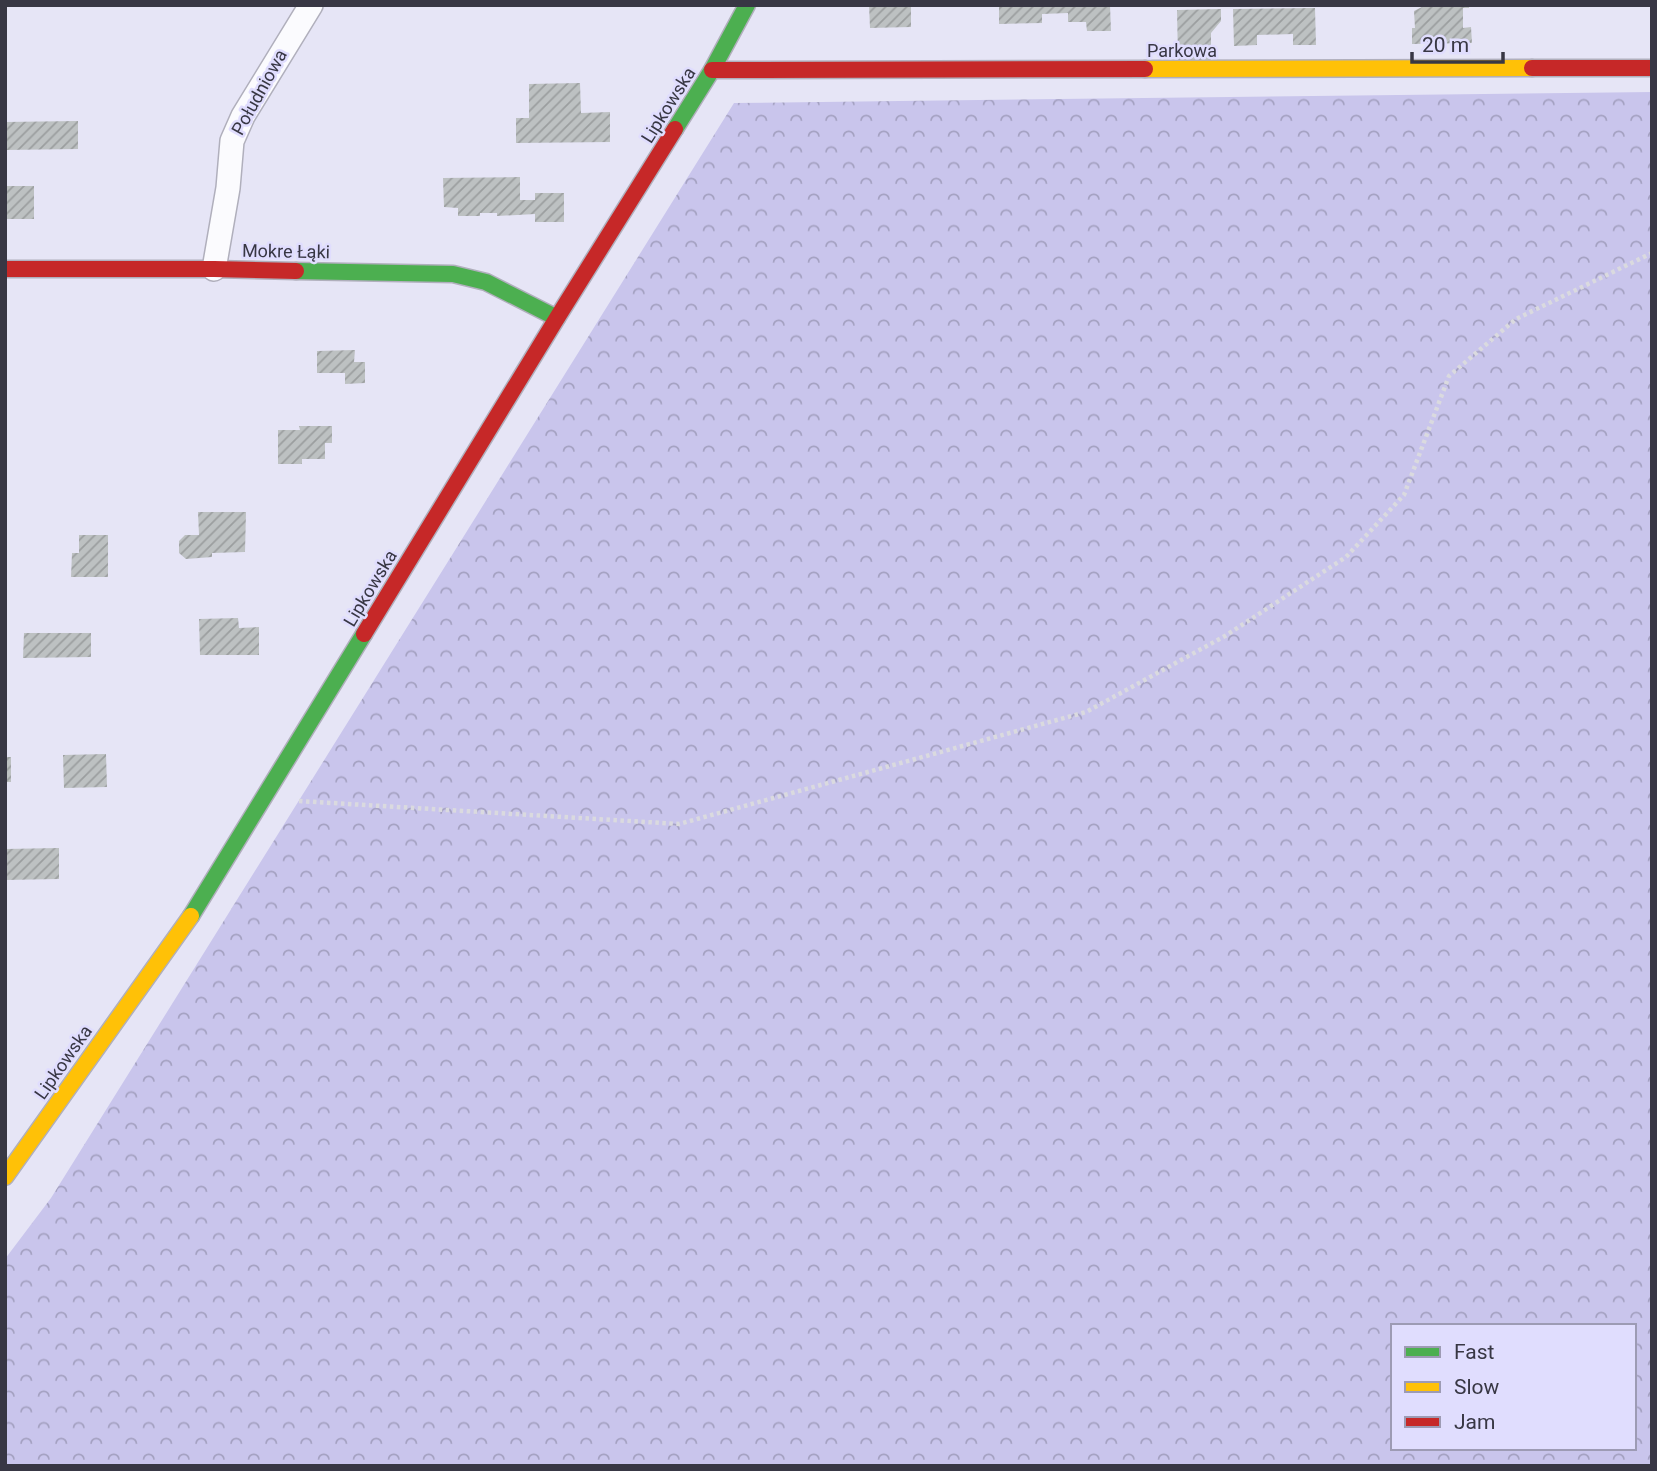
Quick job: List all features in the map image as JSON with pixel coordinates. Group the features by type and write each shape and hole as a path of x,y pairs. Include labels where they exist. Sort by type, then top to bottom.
{"street":[{"name":"Południowa","path":"214,269 228,188 232,141 243,116 311,5"},
{"name":"Lipkowska","path":"5,1177 197,907 712,70 747,5"},
{"name":"Parkowa","path":"712,70 1652,68"},
{"name":"Mokre Łąki","path":"5,269 214,269 453,274 486,282 557,318"}],"path":[{"path":"263,799 678,824 1086,712 1225,636 1346,556 1404,495 1449,376 1516,319 1652,253"}],"green space":[{"path":"1652,92 1652,1466 5,1466 5,1259 51,1198 734,103"}],"building":[{"path":"869,5 911,5 911,27 870,28"},
{"path":"999,5 1110,5 1111,31 1087,31 1086,22 1068,22 1068,13 1042,14 1042,23 999,24"},
{"path":"1422,5 1469,5 1469,8 1463,8 1463,28 1471,27 1472,43 1412,44 1414,11"},
{"path":"1315,8 1316,45 1293,45 1293,34 1257,35 1257,45 1234,46 1233,9"},
{"path":"1221,9 1221,21 1211,33 1211,60 1178,60 1177,10"},
{"path":"580,83 581,113 610,112 610,142 516,143 516,118 529,118 529,84"},
{"path":"78,121 78,149 5,150 5,122"},
{"path":"520,177 520,200 535,200 535,193 564,193 564,222 535,222 535,214 497,216 497,213 480,213 480,216 458,216 458,208 444,207 443,178"},
{"path":"5,186 34,186 34,219 5,219"},
{"path":"355,350 354,362 365,362 365,383 345,384 345,373 317,373 317,351"},
{"path":"299,426 332,426 332,443 325,443 325,459 302,459 302,464 278,464 278,430 300,430"},
{"path":"198,512 246,512 245,552 212,553 212,557 186,559 179,553 179,541 185,535 199,535"},
{"path":"79,535 108,535 108,577 71,577 72,553 79,553"},
{"path":"238,618 239,628 259,627 259,655 200,655 199,619"},
{"path":"24,633 91,633 91,657 23,658"},
{"path":"106,754 107,787 64,788 63,755"},
{"path":"5,757 11,757 11,782 5,782"},
{"path":"59,848 59,879 5,880 5,849"}],"traffic: fast":[{"path":"675,129 712,70 747,5"},
{"path":"296,271 453,274 486,282 557,318"},
{"path":"191,916 364,634"}],"traffic: slow":[{"path":"1145,69 1532,68"},
{"path":"5,1177 191,916"}],"traffic: jam":[{"path":"1532,68 1652,68"},
{"path":"712,70 1145,69"},
{"path":"364,634 675,129"},
{"path":"5,269 296,271"}]}
